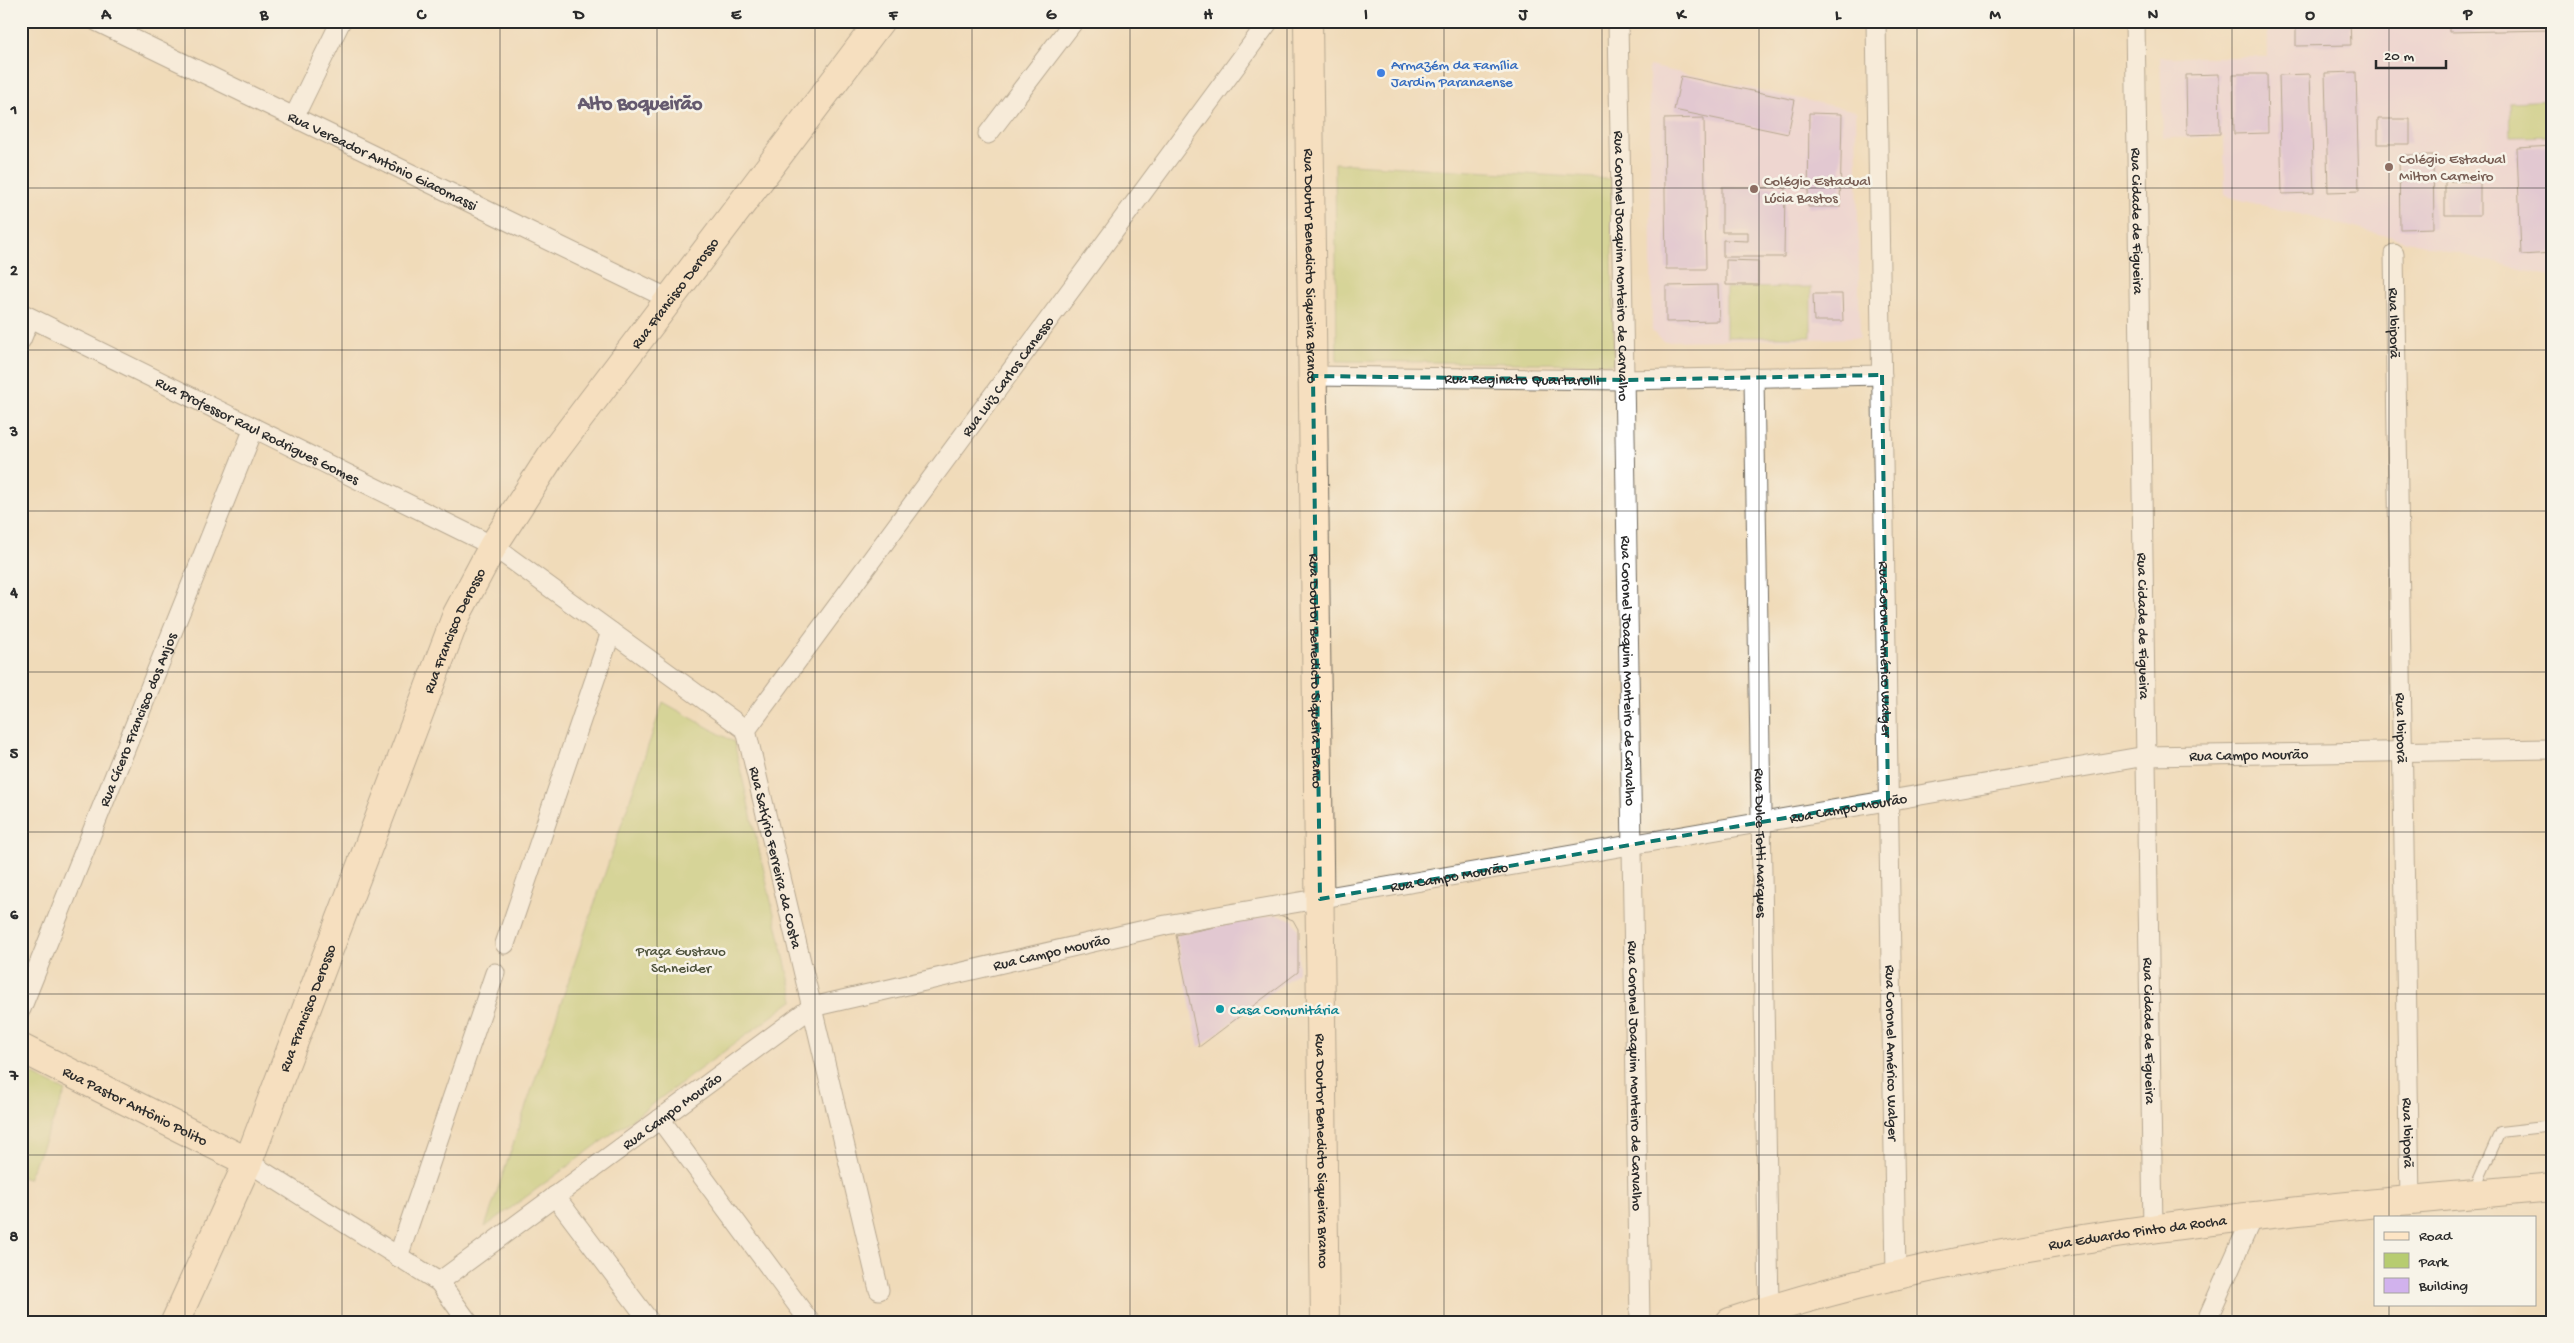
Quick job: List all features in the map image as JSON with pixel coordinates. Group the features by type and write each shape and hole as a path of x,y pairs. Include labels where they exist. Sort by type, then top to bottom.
{"street":[{"name":"Rua Vereador Antônio Giacomassi","path":"96,21 670,300"},
{"path":"294,117 341,21"},
{"name":"Rua Francisco Derosso","path":"175,1322 248,1162 457,614 492,546 553,453 880,21"},
{"path":"988,134 1074,21"},
{"name":"Rua Luiz Carlos Canesso","path":"746,730 1269,21"},
{"name":"Rua Doutor Benedicto Siqueira Branco","path":"1308,21 1325,1322"},
{"name":"Rua Coronel Joaquim Monteiro de Carvalho","path":"1618,21 1640,1322"},
{"name":"Rua Coronel Américo Walger","path":"1876,21 1896,1276"},
{"name":"Rua Cidade de Figueira","path":"2135,21 2153,1230"},
{"name":"Rua Ibiporã","path":"2394,254 2410,1201"},
{"path":"21,340 26,315"},
{"name":"Rua Professor Raul Rodrigues Gomes","path":"26,315 492,546"},
{"name":"Rua Reginato Quartarolli","path":"1313,376 1624,380 1882,375"},
{"name":"Rua Dulce Totti Marques","path":"1754,378 1769,1309"},
{"name":"Rua Cícero Francisco dos Anjos","path":"21,1010 254,428"},
{"path":"492,546 746,730"},
{"path":"505,944 611,632"},
{"name":"Rua Satýrio Ferreira da Costa","path":"746,730 879,1290"},
{"name":"Rua Campo Mourão","path":"439,1282 812,1007 1166,925 2146,756 2553,749"},
{"path":"398,1257 495,973"},
{"name":"Rua Pastor Antônio Polito","path":"21,1048 248,1162"},
{"path":"660,1119 810,1322"},
{"path":"248,1162 439,1282 468,1322"},
{"name":"Rua Eduardo Pinto da Rocha","path":"1730,1322 1769,1309 1896,1276 2059,1244 2252,1218 2553,1187"},
{"path":"556,1196 650,1322"},
{"path":"2206,1322 2252,1218"}],"lane":[{"path":"2471,1195 2500,1132 2553,1126"}],"highlighted area":[{"path":"1882,375 1888,800 1320,899 1313,376 1624,380"}],"shaded area":[{"name":"Colégio Estadual Milton Carneiro","path":"2268,21 2553,21 2553,277 2225,196 2224,137 2163,138 2160,57 2268,57"},
{"name":"Colégio Estadual Lúcia Bastos","path":"1649,66 1856,111 1860,338 1663,341 1652,331"}],"green space":[{"path":"2553,100 2553,136 2511,137 2510,102"},
{"path":"1335,163 1611,179 1614,364 1337,361"},
{"path":"1811,287 1811,337 1726,337 1726,288"},
{"name":"Praça Gustavo Schneider","path":"663,702 734,742 794,1000 485,1227"},
{"path":"21,1069 66,1091 28,1179 21,1177"}],"building":[{"path":"2296,21 2350,21 2351,45 2296,46"},
{"path":"2449,21 2553,21 2553,30 2449,32"},
{"path":"2356,72 2359,191 2328,192 2325,73"},
{"path":"2219,74 2220,134 2187,135 2186,75"},
{"path":"2233,74 2267,74 2268,133 2234,134"},
{"path":"2310,74 2314,193 2282,194 2279,75"},
{"path":"1681,76 1795,100 1788,134 1674,110"},
{"path":"1809,113 1842,114 1840,207 1808,207"},
{"path":"1704,118 1706,269 1666,269 1664,119"},
{"path":"2378,119 2410,119 2410,144 2378,144"},
{"path":"2553,146 2553,253 2521,255 2517,148"},
{"path":"2399,155 2433,155 2434,228 2400,229"},
{"path":"2445,181 2480,182 2480,215 2445,215"},
{"path":"1722,187 1785,187 1784,257 1723,257 1723,240 1748,241 1748,232 1722,232"},
{"path":"1726,260 1758,261 1758,285 1726,285"},
{"path":"1718,285 1719,321 1666,322 1666,286"},
{"path":"1813,294 1842,294 1843,321 1814,321"},
{"name":"Casa Comunitária","path":"1277,914 1293,920 1298,929 1298,972 1199,1047 1176,935"},
{"path":"21,1243 28,1245 22,1266 21,1266"}],"place":[{"name":"Armazém da Família Jardim Paranaense","path":"1381,73"},
{"name":"Colégio Estadual Milton Carneiro","path":"2389,167"},
{"name":"Colégio Estadual Lúcia Bastos","path":"1754,189"},
{"name":"Casa Comunitária","path":"1220,1009"}],"district":[{"name":"Alto Boqueirão","path":"640,102"}]}
